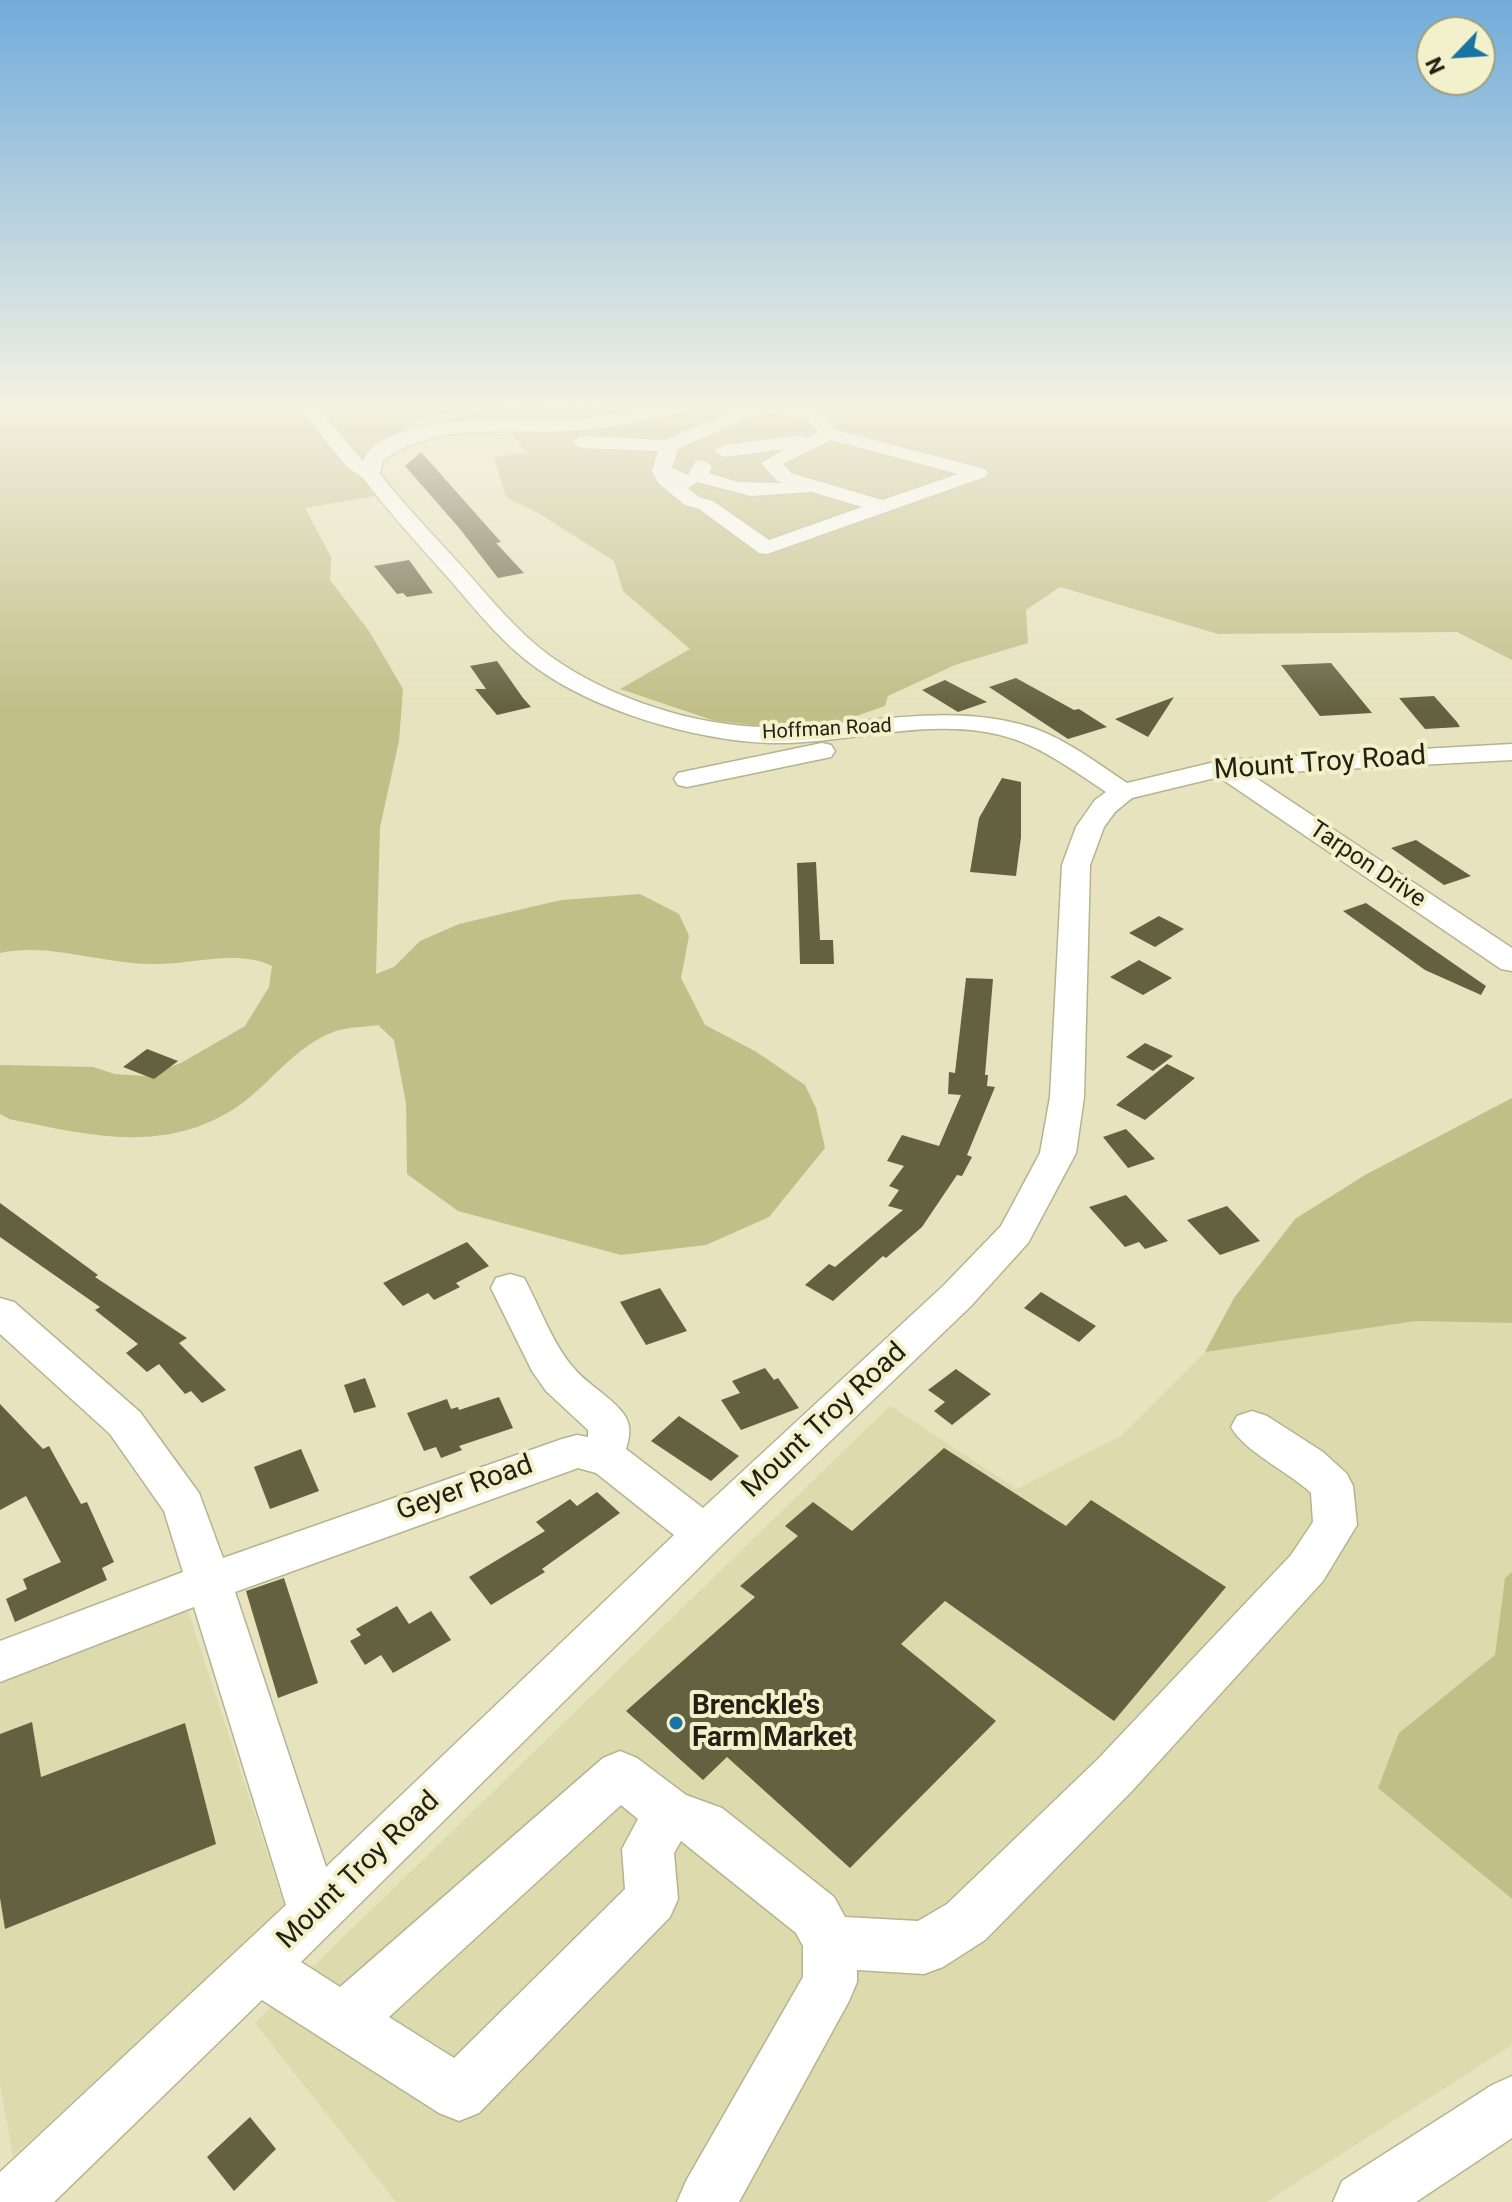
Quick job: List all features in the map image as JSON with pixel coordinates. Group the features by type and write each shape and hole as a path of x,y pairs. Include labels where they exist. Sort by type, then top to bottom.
{"street":[{"name":"Hoffman Road","path":"396,504 510,633 562,674 631,705 702,727 743,734 804,734 930,724 978,724 1021,732 1054,747 1123,792"},
{"path":"702,504 767,548 896,504"},
{"path":"871,504 885,508"},
{"path":"687,779 902,737 930,724"},
{"name":"Mount Troy Road","path":"11,2202 259,1967 704,1534 957,1296 1015,1234 1058,1153 1067,1097 1076,865 1096,815 1123,792 1223,768 1511,752"},
{"name":"Tarpon Drive","path":"1223,768 1512,962"},
{"path":"510,1288 546,1361 560,1380 608,1424 609,1436 602,1456 704,1534"},
{"path":"0,1312 125,1423 184,1505 315,1913"},
{"path":"830,1942 924,1948 966,1922 1115,1775 1307,1568 1335,1525 1332,1486 1308,1464 1252,1427"},
{"name":"Geyer Road","path":"0,1662 555,1456 577,1451 602,1456"},
{"path":"344,2020 620,1774 670,1813 704,1825 815,1915 830,1942 830,1982 707,2202"},
{"path":"259,1967 459,2093 652,1899 648,1849 670,1813"},
{"path":"1375,2199 1512,2105"}],"shaded area":[{"path":"0,504 330,504 305,508 331,557 330,580 369,631 403,689 399,741 380,827 376,974 394,967 420,941 459,924 561,900 640,894 679,914 689,936 681,978 705,1025 755,1051 805,1085 816,1108 825,1148 769,1217 706,1245 621,1255 458,1211 407,1174 406,1103 394,1040 378,1025 341,1030 320,1038 293,1057 243,1103 202,1125 175,1133 120,1137 9,1119 0,1114 0,1065 93,1067 115,1074 145,1076 181,1063 245,1026 269,987 272,966 259,961 230,958 155,964 39,950 0,953"},
{"path":"520,504 1512,504 1512,660 1457,632 1218,634 1060,587 1026,610 1028,643 955,665 888,696 885,706 839,722 781,728 715,721 620,689 690,649 623,591 614,561"},
{"path":"1512,1098 1512,1323 1416,1321 1205,1352 1234,1298 1295,1219 1365,1175"},
{"path":"1416,1321 1512,1323 1512,1572 1505,1578 1495,1655 1399,1733 1378,1788 1512,1899 1512,2045 1266,2202 396,2202 255,2023 890,1406 1017,1489 1121,1436 1205,1352"},
{"path":"1512,1572 1512,1899 1378,1788 1399,1733 1495,1655 1505,1578"},
{"path":"188,1610 285,1908 13,2156 0,2083 0,1675"}],"building":[{"path":"438,504 467,504 501,542 496,543 524,573 498,578"},
{"path":"409,560 433,593 407,597 403,593 397,594 374,566"},
{"path":"497,661 531,707 497,715 475,689 486,689 470,666"},
{"path":"1331,663 1372,713 1320,716 1281,665"},
{"path":"1016,678 1074,710 1079,709 1107,727 1068,739 989,687"},
{"path":"945,680 987,702 958,712 922,690"},
{"path":"1434,696 1460,727 1425,729 1399,698"},
{"path":"1174,697 1148,737 1115,719"},
{"path":"1002,778 1021,782 1021,837 1016,876 970,872 979,818"},
{"path":"1416,840 1471,876 1444,885 1391,848"},
{"path":"816,862 820,940 833,940 834,964 800,964 797,863"},
{"path":"1366,903 1486,986 1481,995 1425,970 1343,911"},
{"path":"1159,916 1184,929 1155,947 1129,933"},
{"path":"1139,960 1172,978 1143,995 1110,977"},
{"path":"966,978 993,979 985,1075 988,1075 987,1086 995,1087 967,1155 972,1157 962,1176 957,1175 922,1227 886,1258 883,1256 833,1301 805,1285 829,1264 835,1267 903,1210 888,1206 899,1190 889,1186 904,1166 887,1161 902,1135 939,1146 961,1095 948,1094 949,1072 955,1073"},
{"path":"1145,1043 1173,1056 1153,1071 1126,1057"},
{"path":"147,1049 178,1061 154,1079 123,1067"},
{"path":"1167,1064 1195,1078 1145,1120 1116,1105"},
{"path":"1126,1129 1155,1159 1128,1168 1103,1137"},
{"path":"1126,1195 1168,1241 1145,1249 1139,1242 1125,1247 1089,1207"},
{"path":"0,1203 98,1275 95,1277 187,1338 179,1343 226,1390 202,1403 191,1391 185,1394 159,1364 147,1372 126,1353 138,1344 95,1310 100,1307 0,1237"},
{"path":"1227,1206 1260,1241 1220,1255 1187,1220"},
{"path":"467,1242 489,1266 456,1283 460,1287 434,1300 428,1293 403,1306 383,1283"},
{"path":"660,1288 687,1331 646,1345 620,1302"},
{"path":"1041,1292 1096,1326 1079,1342 1024,1308"},
{"path":"765,1368 774,1380 778,1378 799,1408 741,1430 721,1400 740,1393 732,1381"},
{"path":"956,1369 991,1394 952,1425 934,1411 945,1402 928,1390"},
{"path":"365,1378 376,1407 354,1413 344,1385"},
{"path":"499,1397 513,1428 459,1446 462,1450 441,1458 436,1447 424,1451 407,1413 447,1399 451,1409 458,1407 459,1410"},
{"path":"0,1404 43,1449 49,1446 81,1504 87,1502 114,1562 102,1568 107,1580 15,1622 6,1599 27,1589 23,1579 61,1562 26,1496 0,1510"},
{"path":"679,1416 739,1456 711,1481 651,1441"},
{"path":"944,1448 1066,1526 1091,1500 1226,1587 1114,1721 945,1601 901,1644 996,1721 850,1868 727,1757 703,1780 626,1711 755,1597 740,1586 798,1536 785,1526 813,1502 852,1531"},
{"path":"301,1449 319,1491 270,1509 254,1467"},
{"path":"597,1492 620,1513 542,1569 545,1572 491,1605 469,1577 545,1531 536,1522 570,1499 577,1506"},
{"path":"284,1578 318,1683 278,1698 246,1591"},
{"path":"397,1606 409,1624 431,1611 451,1640 393,1673 381,1655 365,1665 350,1641 361,1635 356,1629"},
{"path":"32,1722 41,1777 185,1723 216,1844 5,1929 0,1898 0,1734"},
{"path":"250,2117 276,2149 234,2191 207,2157"}],"place":[{"name":"Brenckle's Farm Market","path":"676,1723"}]}
